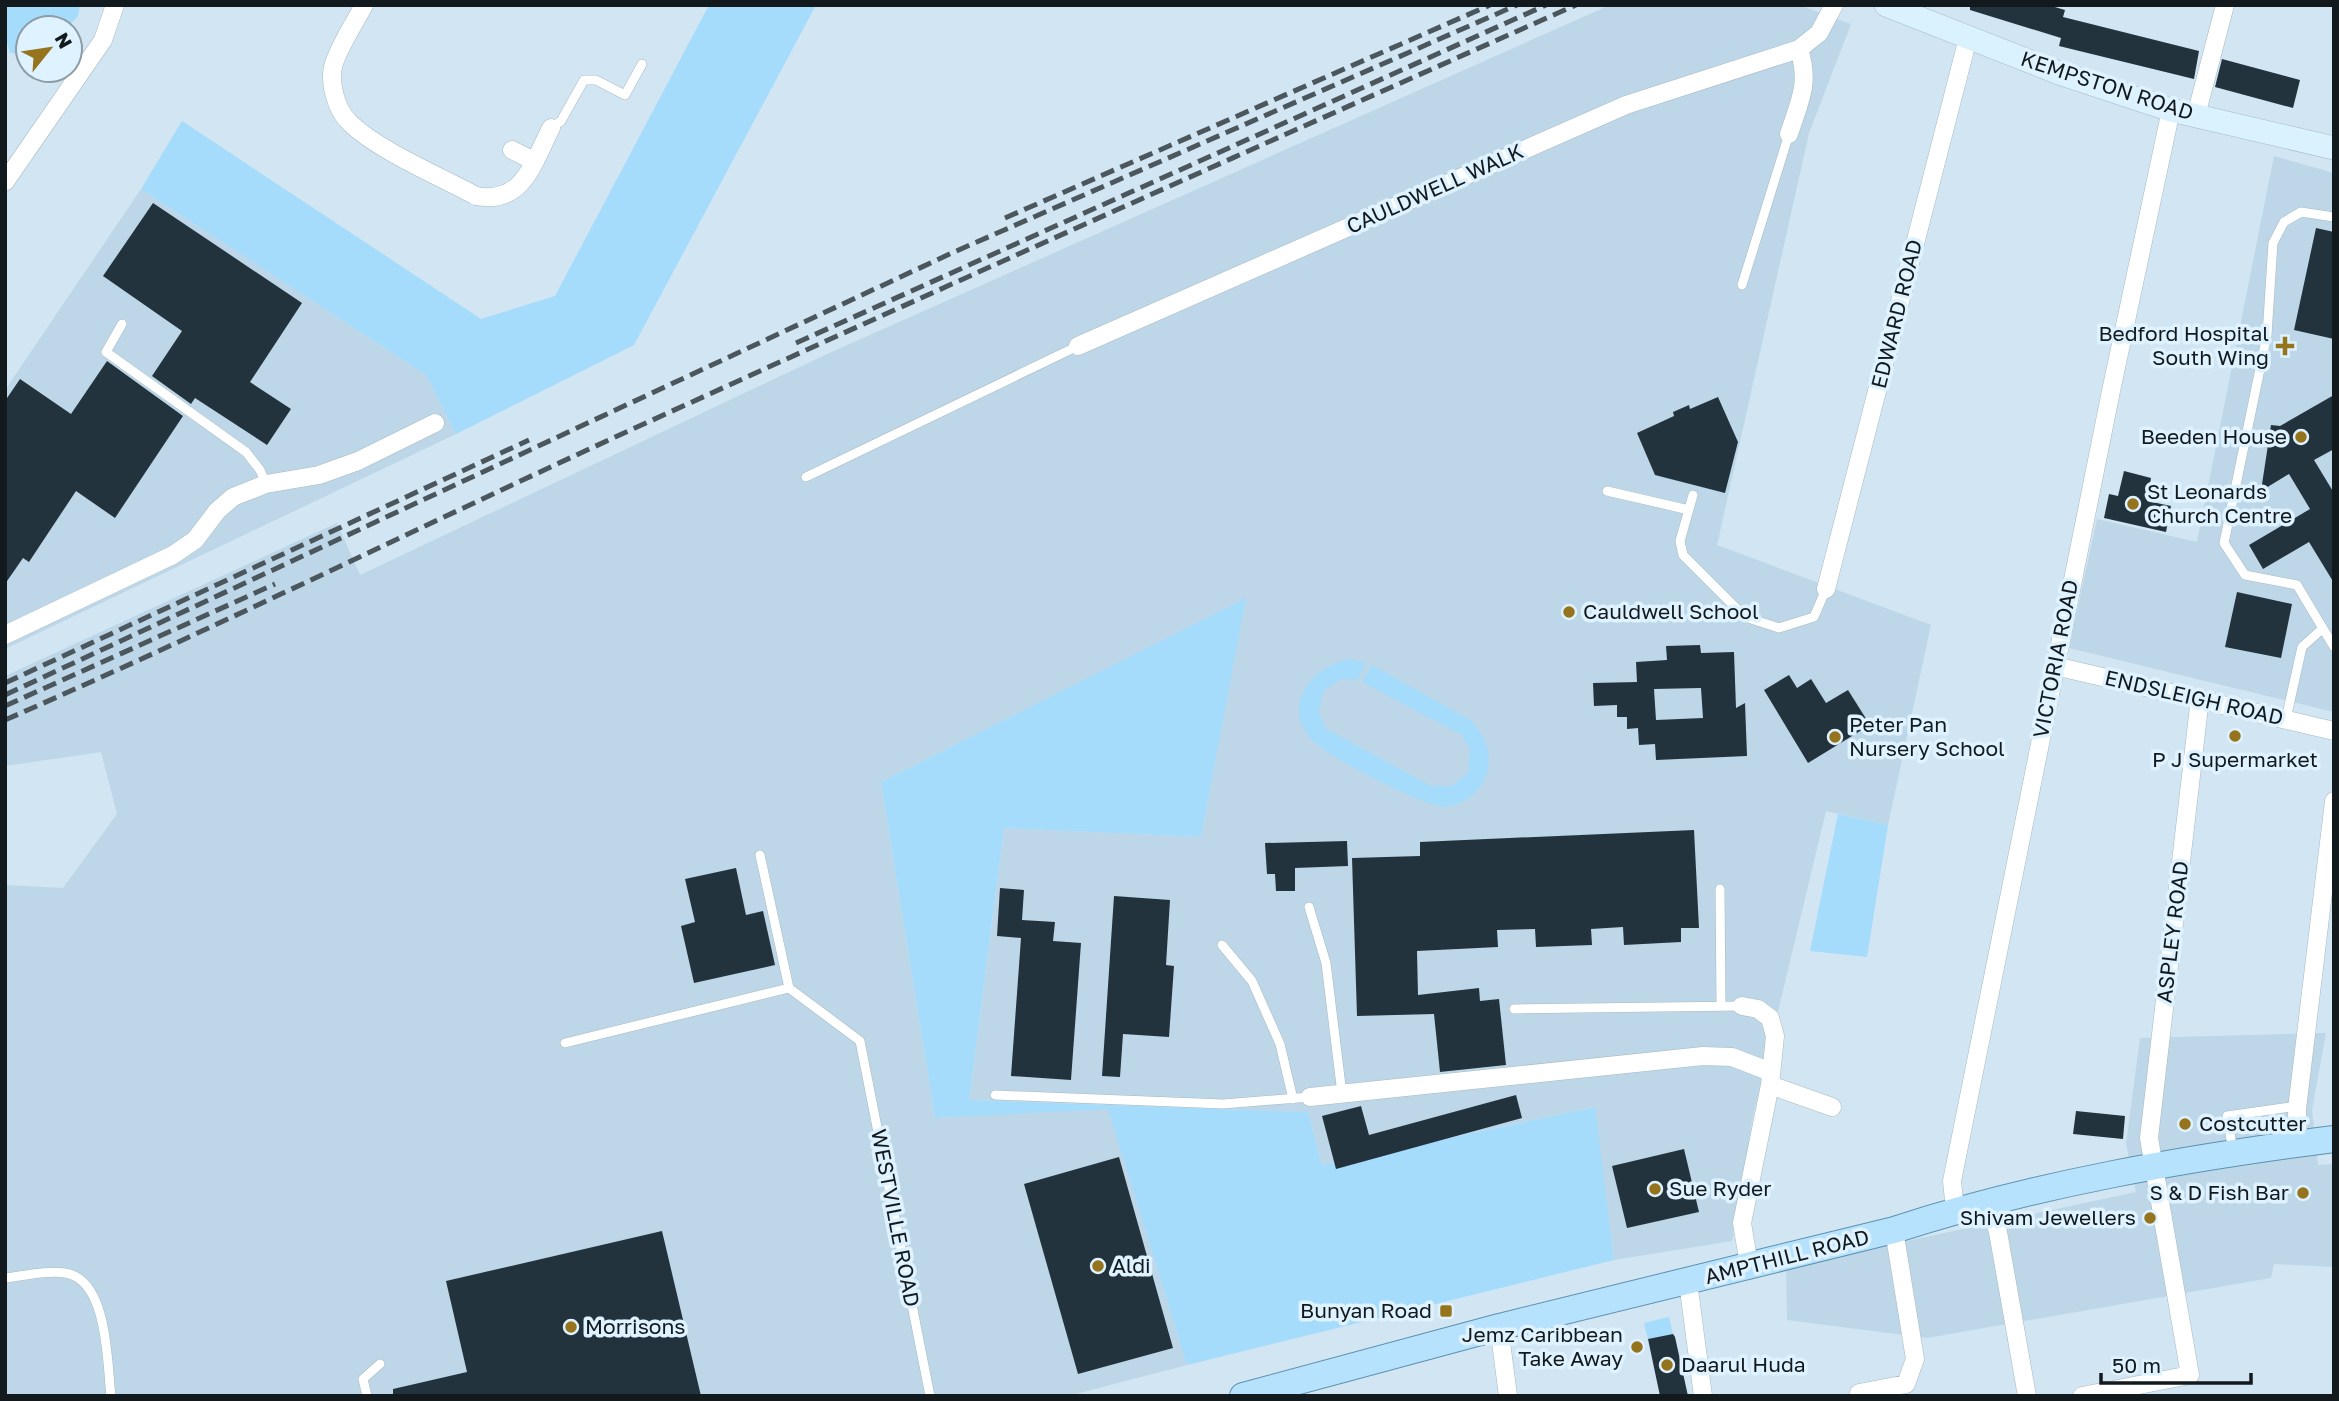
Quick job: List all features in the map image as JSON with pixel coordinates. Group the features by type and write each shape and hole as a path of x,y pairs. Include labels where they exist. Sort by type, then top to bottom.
{"main road":[{"name":"KEMPSTON ROAD","path":"1886,5 1968,38 2171,110 2334,148"},
{"name":"AMPTHILL ROAD","path":"1244,1396 1310,1388 1499,1327 1894,1230 1955,1210 2153,1166 2334,1139"}],"street":[{"path":"5,182 103,40 115,5"},
{"path":"364,5 334,64 333,83 338,104 349,122 374,140 476,196 493,200 508,195 523,182 551,128"},
{"name":"CAULDWELL WALK","path":"1078,346 1626,105 1798,49 1819,33 1834,5"},
{"path":"2199,104 2225,6"},
{"name":"EDWARD ROAD","path":"1826,589 1968,38"},
{"path":"1789,134 1802,96 1806,72 1798,49"},
{"name":"VICTORIA ROAD","path":"1955,1210 1952,1181 2055,666 2171,110"},
{"path":"512,150 534,160"},
{"path":"5,635 173,555 195,540 217,511 233,497 266,484 319,475 358,461 435,423"},
{"name":"ENDSLEIGH ROAD","path":"2055,666 2334,731"},
{"name":"ASPLEY ROAD","path":"2082,1396 2190,1375 2149,1138 2200,698"},
{"path":"2298,1144 2298,1106 2334,801"},
{"path":"1742,1006 1758,1009 1770,1018 1775,1036 1771,1078 1747,1186 1742,1223 1749,1265"},
{"path":"1302,1098 1703,1056 1732,1057 1832,1107"},
{"path":"1990,1203 1998,1232 2027,1396"},
{"path":"1859,1393 1906,1384 1915,1359 1894,1230"},
{"path":"1688,1282 1703,1396"},
{"path":"1499,1327 1508,1396"}],"lane":[{"path":"551,128 561,121 584,80 596,80 625,95 642,64"},
{"path":"1742,285 1789,134"},
{"path":"2334,217 2301,212 2284,222 2273,243 2267,335 2224,543 2245,575 2297,585 2321,630 2334,647"},
{"path":"122,324 106,352 246,452 260,470 266,484"},
{"path":"806,477 1078,346"},
{"path":"1607,491 1689,510"},
{"path":"1693,495 1680,541 1684,555 1745,617 1779,628 1814,617 1826,589"},
{"path":"2286,719 2302,646 2321,630"},
{"path":"565,1043 789,988 760,855"},
{"path":"1720,889 1721,1006"},
{"path":"1309,907 1326,962 1342,1094"},
{"path":"995,1095 1223,1104 1302,1098 1252,981 1222,945"},
{"name":"WESTVILLE ROAD","path":"789,988 860,1041 930,1396"},
{"path":"1514,1009 1742,1006"},
{"path":"2233,1154 2227,1116 2298,1106"},
{"path":"5,1278 64,1272 79,1278 91,1290 103,1328 111,1396"},
{"path":"367,1396 363,1379 380,1364"}],"shaded area":[{"path":"5,5 80,5 78,14 14,14 14,53 10,53 5,36"},
{"path":"709,5 816,5 634,345 456,434 426,375 141,189 182,121 481,319 555,296"},
{"path":"1610,5 1799,5 1851,24 1809,133 1717,545 1931,625 1888,825 1826,811 1753,1116 1732,1241 1614,1260 1594,1107 1322,1165 1308,1112 969,1100 1004,828 1201,837 1245,599 881,782 935,1118 1108,1108 1187,1365 1068,1396 5,1396 5,885 63,888 117,814 101,752 5,766 5,676 337,523 360,575 825,355"},
{"name":"Bedford Hospital South Wing","path":"2274,156 2334,173 2334,712 2069,648 2097,519 2197,542"},
{"path":"141,189 426,375 456,434 5,649 5,390"},
{"path":"1246,598 1201,837 1004,828 969,1100 1308,1112 1322,1165 1595,1107 1614,1260 1187,1365 1108,1109 935,1118 881,782"},
{"path":"1350,659 1366,663 1357,680 1341,679 1323,691 1319,711 1325,728 1431,786 1452,786 1468,773 1470,749 1462,735 1362,682 1372,665 1472,721 1485,741 1489,756 1487,772 1478,790 1452,806 1419,800 1337,758 1313,741 1299,715 1304,690 1323,670"},
{"path":"1838,814 1888,825 1867,957 1810,951"},
{"path":"2326,1033 2312,1110 2318,1165 2334,1164 2334,1267 2274,1264 2271,1278 1927,1338 1787,1320 1786,1267 2136,1192 2126,1144 2140,1038"},
{"path":"1669,1317 1673,1334 1648,1339 1644,1323"}],"building":[{"path":"1970,5 2048,5 2065,10 2063,17 2199,51 2194,79 2059,46 2061,38 1970,10"},
{"path":"2222,59 2300,80 2293,108 2215,87"},
{"path":"153,203 302,303 250,382 291,409 267,445 195,398 191,404 152,376 182,331 103,276"},
{"path":"2316,228 2334,232 2334,339 2294,330"},
{"path":"107,361 183,416 115,518 76,491 29,562 23,558 5,584 5,401 20,379 71,414"},
{"path":"2334,395 2334,449 2314,460 2334,493 2334,583 2309,542 2263,569 2249,545 2310,509 2289,474 2261,491 2271,425 2280,426"},
{"path":"1718,397 1738,442 1725,493 1655,475 1637,433 1674,416 1673,412 1689,405 1690,409"},
{"name":"St Leonards Church Centre","path":"2124,471 2151,478 2147,501 2171,506 2166,532 2104,518 2109,494 2118,496"},
{"path":"2237,592 2292,604 2281,658 2225,647"},
{"path":"1700,645 1701,653 1734,652 1736,708 1745,703 1747,756 1656,760 1655,744 1639,745 1638,728 1627,729 1627,717 1617,717 1617,705 1594,706 1593,683 1637,682 1636,662 1667,660 1666,646","holes":["1701,688 1703,718 1656,720 1654,689"]},
{"path":"1789,675 1797,688 1811,679 1826,703 1848,690 1870,725 1808,763 1764,690"},
{"path":"1694,830 1699,928 1681,928 1681,942 1624,945 1623,927 1591,929 1592,945 1536,947 1535,929 1497,930 1498,947 1417,951 1418,995 1479,988 1480,1001 1499,999 1506,1065 1440,1072 1434,1014 1357,1016 1352,858 1420,856 1420,842"},
{"path":"1347,841 1348,866 1295,868 1295,891 1276,891 1275,874 1267,874 1265,843"},
{"path":"736,868 746,915 763,911 775,965 694,983 681,926 695,922 685,879"},
{"path":"1000,888 1024,890 1022,920 1055,922 1053,941 1081,943 1071,1080 1011,1076 1021,938 997,936"},
{"path":"1114,896 1170,900 1166,965 1174,966 1169,1037 1123,1034 1120,1077 1102,1076"},
{"path":"1516,1095 1522,1118 1336,1169 1322,1116 1361,1106 1369,1135"},
{"path":"2076,1111 2125,1116 2123,1139 2073,1134"},
{"name":"Sue Ryder","path":"1684,1149 1699,1212 1627,1228 1612,1166"},
{"name":"Aldi","path":"1119,1157 1173,1348 1078,1374 1024,1184"},
{"name":"Morrisons","path":"662,1231 701,1396 393,1396 393,1389 467,1372 446,1281"},
{"name":"Daarul Huda","path":"1673,1334 1688,1396 1660,1396 1648,1339"}],"railway":[{"path":"1005,218 1490,5"},
{"path":"5,695 954,252 1517,5"},
{"path":"796,343 1546,5"},
{"path":"5,720 157,652 731,384 1576,5"},
{"path":"5,683 529,440"},
{"path":"5,706 275,584"}],"place":[{"name":"Bedford Hospital South Wing","path":"2285,346"},
{"name":"Beeden House","path":"2301,437"},
{"name":"St Leonards Church Centre","path":"2133,504"},
{"name":"Cauldwell School","path":"1569,612"},
{"name":"P J Supermarket","path":"2235,736"},
{"name":"Peter Pan Nursery School","path":"1835,737"},
{"name":"Costcutter","path":"2185,1124"},
{"name":"Sue Ryder","path":"1655,1189"},
{"name":"S & D Fish Bar","path":"2303,1193"},
{"name":"Shivam Jewellers","path":"2150,1218"},
{"name":"Aldi","path":"1098,1266"},
{"name":"Bunyan Road","path":"1446,1311"},
{"name":"Morrisons","path":"571,1327"},
{"name":"Jemz Caribbean Take Away","path":"1637,1347"},
{"name":"Daarul Huda","path":"1667,1365"}]}
